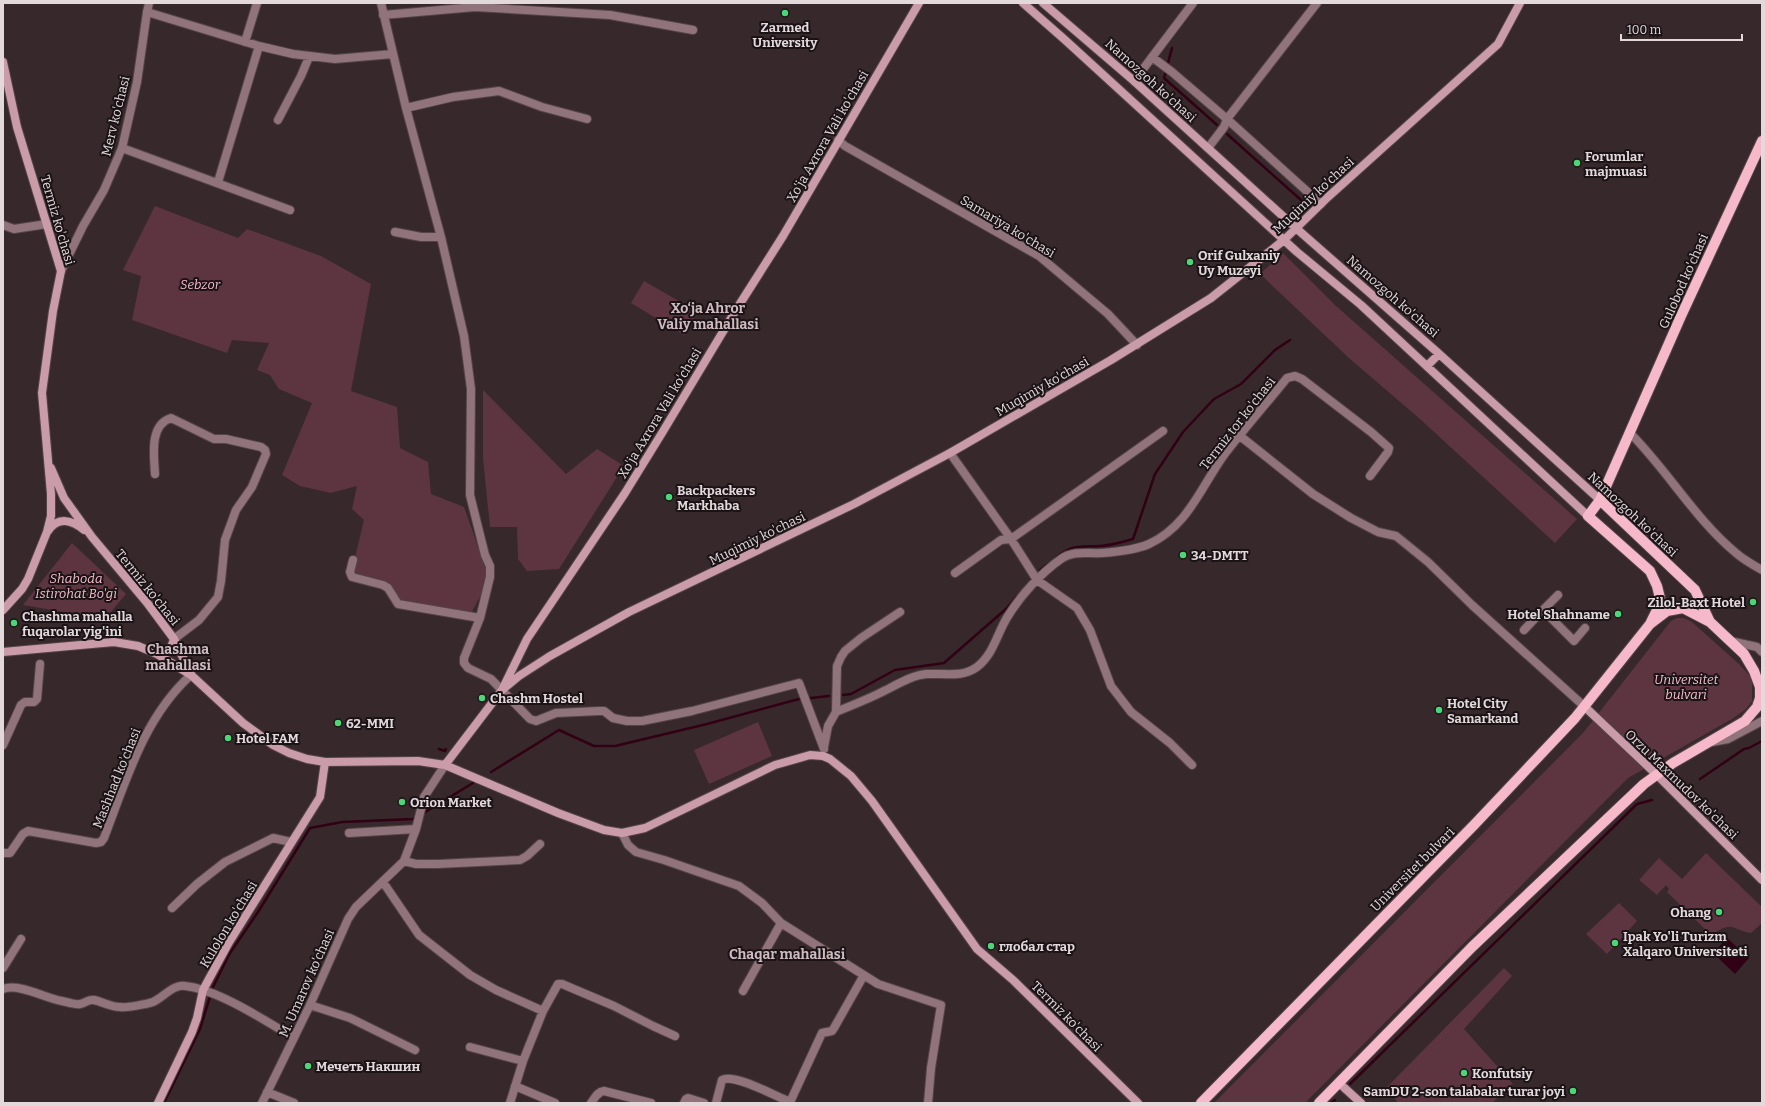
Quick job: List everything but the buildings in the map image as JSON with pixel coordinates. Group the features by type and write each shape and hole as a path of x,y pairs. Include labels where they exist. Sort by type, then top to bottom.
{"main road":[{"name":"Xo'ja Axrora Vali ko'chasi","path":"445,765 502,690 527,639 625,493 662,434 736,310 783,236 919,3"},
{"path":"1023,3 1284,240 1361,306 1650,572 1657,586 1661,602 1650,624"},
{"name":"Namozgoh ko'chasi","path":"1043,3 1134,81 1297,229 1440,354 1600,500 1695,590 1710,622"},
{"name":"Muqimiy ko'chasi","path":"502,690 519,676 550,656 629,612 854,504 950,453 1137,345 1211,298 1297,229 1321,204 1498,44 1520,3"},
{"name":"Termiz ko'chasi","path":"3,62 17,127 61,271 42,383 43,417 51,516 47,532 25,584 3,610"},
{"name":"Gulobod ko'chasi","path":"1588,516 1600,500 1684,309 1762,141"},
{"path":"1427,366 1440,354"},
{"path":"47,459 64,498 92,537"},
{"path":"47,532 56,523 64,520 79,526 92,537"},
{"name":"Termiz ko'chasi","path":"92,537 148,604 174,639 191,675"},
{"name":"Universitet bulvari","path":"1200,1103 1474,825 1585,707 1650,624 1667,611 1683,608 1710,622 1744,654 1754,671 1760,687 1760,698 1757,707 1745,721 1673,763 1644,784 1472,947 1319,1103"},
{"path":"157,654 171,649 174,639"},
{"path":"4,652 114,642 131,644 157,654 191,675 243,723 273,744 307,759 326,762 418,760 445,765 565,816 604,830 622,833 645,828 775,765 824,752"},
{"name":"Orzu Maxmudov ko'chasi","path":"1585,707 1656,774 1762,880"},
{"name":"Termiz ko'chasi","path":"824,752 844,769 872,801 977,949 1013,980 1138,1103"},
{"name":"Kulolon ko'chasi","path":"158,1103 192,1032 228,944 320,796 326,762"},
{"path":"1339,1083 1362,1103"}],"street":[{"name":"Merv ko'chasi","path":"61,271 83,226 104,190 122,148 137,82 149,3"},
{"path":"245,42 257,3"},
{"path":"380,3 406,108 441,237 464,336 472,389 470,495 485,555 490,566 490,577 480,618 464,658 464,663 468,668 491,679 530,719 536,721 556,713 604,711 613,718 635,722 692,712 799,683 824,752"},
{"path":"1134,81 1193,3"},
{"path":"1208,148 1223,126 1317,3"},
{"path":"384,15 475,5 610,16 693,30"},
{"path":"147,12 259,46 308,56 335,59 393,54"},
{"path":"218,182 259,46"},
{"path":"278,120 300,76 308,56"},
{"path":"1152,57 1172,72 1223,126 1321,204"},
{"path":"406,108 453,97 499,91 542,107 586,119"},
{"name":"Samariya ko'chasi","path":"838,140 845,146 1039,256 1108,314 1137,345"},
{"path":"122,148 218,182 290,210"},
{"path":"3,225 14,229 47,224"},
{"path":"395,232 420,237 441,237"},
{"name":"Termiz tor ko'chasi","path":"836,712 907,679 926,674 954,675 976,668 993,649 1007,617 1037,580 1062,558 1070,554 1102,553 1140,546 1148,544 1161,537 1180,522 1201,494 1224,456 1287,378 1295,376 1302,379 1389,448 1388,452 1370,476"},
{"path":"155,474 155,435 166,420 171,418 214,439 226,439 261,447 265,450 266,454 252,487 236,510 225,540 218,597 199,620 174,639"},
{"path":"955,573 1001,540 1011,539 1163,431"},
{"path":"1630,433 1667,474 1700,518 1735,553 1762,570"},
{"path":"1240,436 1313,494 1364,525 1378,532 1396,536 1428,562 1472,605 1585,707"},
{"path":"950,453 1011,539 1037,580 1077,608 1090,630 1111,686 1131,712 1170,742 1192,765"},
{"path":"353,560 350,572 352,576 383,585 388,588 398,604 480,618"},
{"path":"1524,630 1558,595"},
{"path":"1543,610 1574,641 1585,628"},
{"path":"824,752 828,726 836,712 837,666 845,650 900,612"},
{"path":"1730,641 1757,647 1762,652"},
{"path":"3,745 21,705 25,702 34,702 36,699 40,664"},
{"name":"Mashhad ko'chasi","path":"3,853 10,853 23,834 28,831 96,843 101,842 104,838 131,766 146,734 178,686 191,675"},
{"path":"1709,742 1728,739 1762,721"},
{"path":"445,765 427,791 416,829 404,861 416,864 438,864 520,860 527,856 540,844"},
{"path":"349,833 416,829"},
{"path":"622,833 628,845 636,852 664,860 738,886 762,903 781,923 878,984 941,1005 931,1068 928,1103"},
{"path":"172,908 197,884 225,862 273,838 291,842"},
{"name":"M. Umarov ko'chasi","path":"262,1103 310,1005 348,918 356,907 404,861"},
{"path":"382,882 419,935 470,975 496,990 543,1011"},
{"path":"743,990 781,923"},
{"path":"3,968 21,940"},
{"path":"716,1103 722,1080 725,1078 739,1080 788,1102 791,1100 822,1033 832,1031 864,975"},
{"path":"510,1103 523,1061 543,1011 558,984 562,984 614,1006 675,1036"},
{"path":"3,989 22,990 61,1001 81,1004 89,1000 96,1000 110,1006 123,1007 152,1002 165,996 175,987 184,985 208,992 253,1013 294,1038"},
{"path":"310,1005 350,1018 415,1050"},
{"path":"470,1047 523,1061"},
{"path":"515,1086 555,1103"},
{"path":"267,1092 294,1103"},
{"path":"591,1103 600,1092 621,1095 636,1101 651,1103"},
{"path":"684,1103 688,1098 704,1103"}],"green space":[{"name":"Sebzor","path":"155,206 238,238 247,229 321,256 371,284 351,391 397,407 400,448 428,462 431,494 464,507 487,572 483,591 469,617 399,606 387,582 351,574 364,520 352,509 357,486 331,493 300,486 282,475 312,403 279,389 270,375 257,370 269,343 232,340 227,353 132,320 141,276 123,270"},
{"path":"1283,253 1335,305 1577,519 1555,543 1420,419 1350,359 1260,274"},
{"path":"644,281 698,312 684,335 631,303"},
{"path":"483,390 566,474 597,449 624,466 559,569 527,571 518,559 517,527 490,527 483,459"},
{"name":"Shaboda Istirohat Bo'gi","path":"72,543 126,594 105,619 23,605"},
{"name":"Universitet bulvari","path":"1677,618 1684,618 1692,622 1740,665 1751,677 1752,701 1746,709 1732,719 1628,778 1305,1103 1214,1103 1583,733 1671,621"},
{"path":"758,722 772,756 709,784 694,750"},
{"path":"1706,853 1762,907 1762,923 1751,933 1728,927 1718,930 1711,935 1667,892 1669,889 1666,885 1657,895 1639,880 1659,858 1682,879"},
{"path":"1619,903 1637,921 1607,954 1586,934"},
{"path":"1504,968 1512,976 1464,1029 1513,1084 1492,1103 1398,1103 1387,1087"}],"shaded area":[{"path":"1727,938 1749,958 1735,974 1713,953"}],"waterway":[{"path":"1172,48 1164,78 1217,125"},
{"path":"1227,134 1301,200"},
{"path":"1057,557 1072,548 1116,544 1133,539 1155,474 1183,432 1214,399 1241,384 1275,350 1290,340"},
{"path":"1040,570 1048,564"},
{"path":"843,695 851,694 895,670 944,663 1007,608 1017,596"},
{"path":"811,698 829,696"},
{"path":"491,772 559,730 594,746 615,746 707,724 799,699"},
{"path":"1700,779 1744,749 1762,741"},
{"path":"439,749 445,751 446,749"},
{"path":"422,814 473,783"},
{"path":"1350,1084 1637,804 1652,800"},
{"path":"164,1103 200,1029 213,987 230,953 258,912 310,828 342,822 413,819 417,817"},
{"path":"1331,1103 1335,1100"}],"place":[{"name":"Zarmed University","path":"785,13"},
{"name":"Forumlar majmuasi","path":"1577,163"},
{"name":"Orif Gulxaniy Uy Muzeyi","path":"1190,262"},
{"name":"Backpackers Markhaba","path":"669,497"},
{"name":"34-DMTT","path":"1183,555"},
{"name":"Zilol-Baxt Hotel","path":"1753,602"},
{"name":"Hotel Shahname","path":"1618,614"},
{"name":"Chashma mahalla fuqarolar yig'ini","path":"14,623"},
{"name":"Chashm Hostel","path":"482,698"},
{"name":"Hotel City Samarkand","path":"1439,710"},
{"name":"62-MMI","path":"338,723"},
{"name":"Hotel FAM","path":"228,738"},
{"name":"Orion Market","path":"402,802"},
{"name":"Ohang","path":"1719,912"},
{"name":"Ipak Yo'li Turizm Xalqaro Universiteti","path":"1615,943"},
{"name":"глобал стар","path":"991,946"},
{"name":"Мечеть Накшин","path":"308,1066"},
{"name":"Konfutsiy","path":"1464,1073"},
{"name":"SamDU 2-son talabalar turar joyi","path":"1573,1091"}],"district":[{"name":"Xo‘ja Ahror Valiy mahallasi","path":"708,316"},
{"name":"Chashma mahallasi","path":"178,658"},
{"name":"Chaqar mahallasi","path":"787,954"}]}
